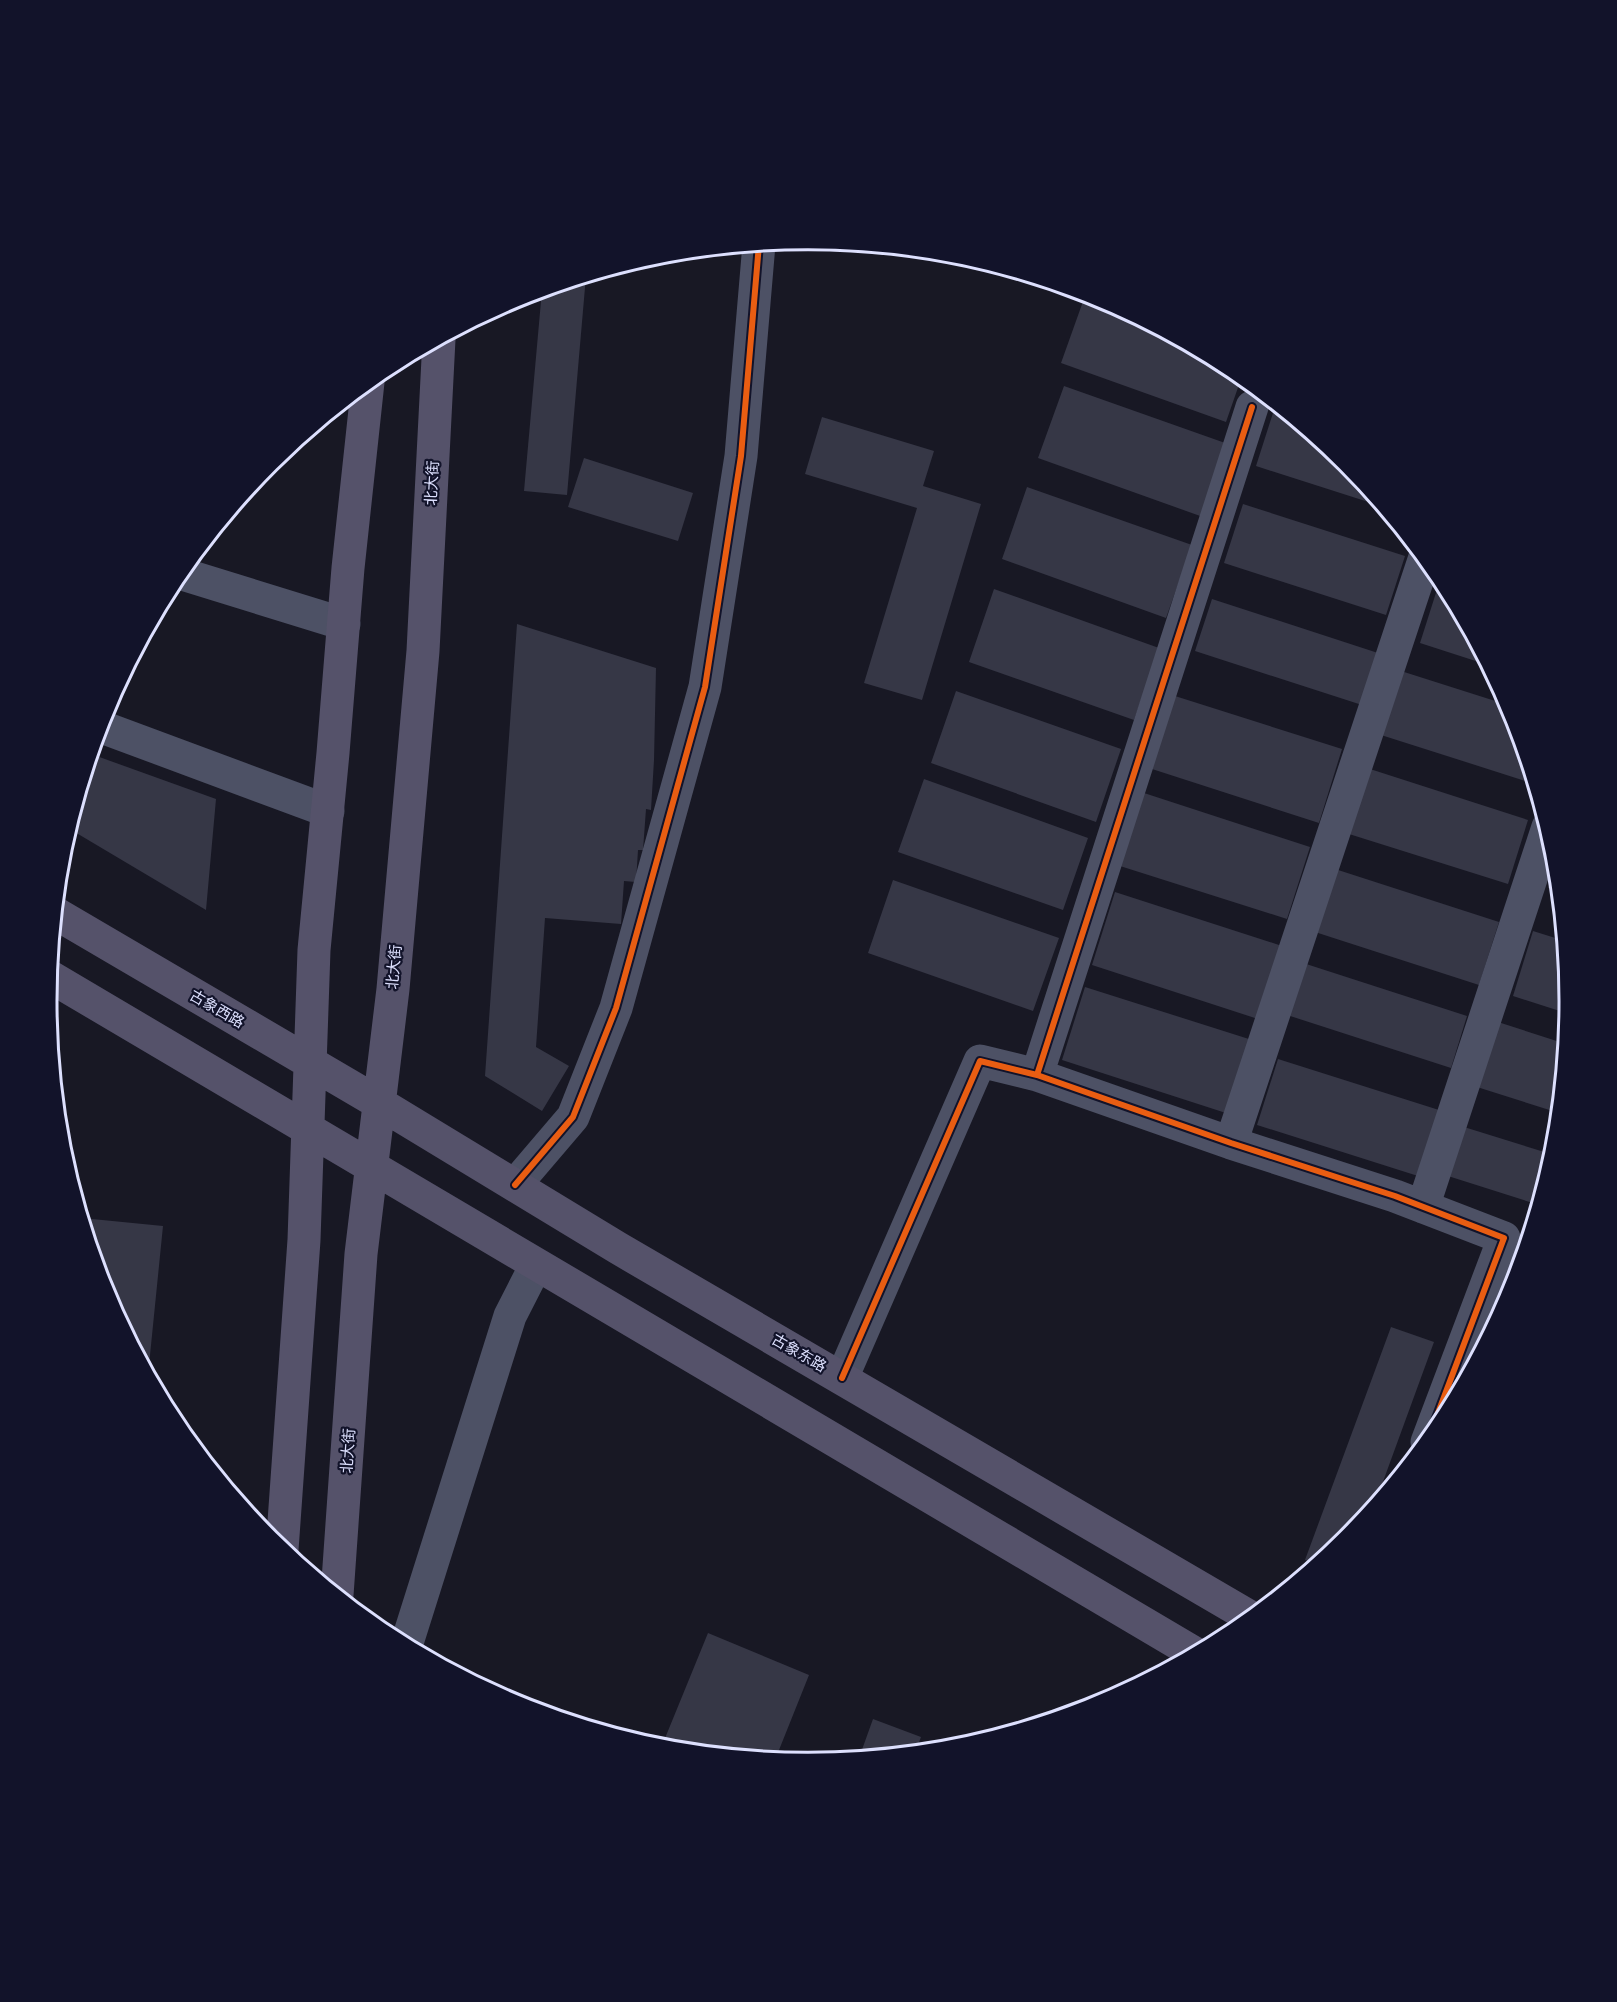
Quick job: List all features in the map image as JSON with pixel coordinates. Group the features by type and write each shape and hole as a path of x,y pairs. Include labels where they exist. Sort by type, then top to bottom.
{"main road":[{"name":"北大街","path":"338,1586 361,1254 393,989 423,651 439,347"},
{"path":"283,1538 303,1264 312,1064 314,950 367,394"},
{"name":"古象西路","path":"62,917 379,1103"},
{"path":"58,981 1188,1649"},
{"name":"古象东路","path":"379,1103 1244,1613"}],"street":[{"path":"515,1185 573,1117 616,1008 705,687 741,456 758,251"},
{"path":"1037,1075 1252,407"},
{"path":"1231,1143 1422,567"},
{"path":"189,576 344,624"},
{"path":"108,729 328,811"},
{"path":"1423,1207 1543,842"},
{"path":"842,1378 980,1061 1037,1075 1423,1207 1504,1238 1440,1408"},
{"path":"409,1637 510,1316 536,1264"}],"building":[{"path":"585,284 567,495 524,491 541,299"},
{"path":"1083,302 1141,327 1184,350 1239,385 1226,422 1061,363"},
{"path":"1064,386 1228,444 1203,517 1038,458"},
{"path":"1273,413 1304,436 1371,503 1256,466"},
{"path":"822,417 934,451 923,486 981,504 922,700 864,683 917,508 805,474"},
{"path":"584,458 693,493 678,541 568,507"},
{"path":"1027,487 1192,545 1166,618 1002,559"},
{"path":"1243,504 1405,556 1386,615 1224,563"},
{"path":"994,589 1159,648 1134,720 969,662"},
{"path":"1437,589 1478,662 1420,643"},
{"path":"1212,599 1378,653 1362,705 1195,651"},
{"path":"517,624 656,668 651,810 646,809 643,850 638,850 636,882 624,881 621,924 545,918 536,1047 569,1066 542,1111 485,1076"},
{"path":"1401,671 1498,702 1527,781 1381,735"},
{"path":"956,691 1121,749 1096,822 931,763"},
{"path":"1175,696 1342,749 1319,823 1152,769"},
{"path":"98,756 216,799 206,910 76,833"},
{"path":"1370,769 1528,820 1508,884 1349,834"},
{"path":"924,779 1088,838 1063,910 898,852"},
{"path":"1144,793 1310,847 1287,919 1120,866"},
{"path":"1335,869 1499,922 1479,985 1315,932"},
{"path":"893,880 1059,938 1033,1011 868,953"},
{"path":"1115,892 1282,946 1258,1019 1092,965"},
{"path":"1533,931 1557,938 1560,1011 1513,996"},
{"path":"1300,962 1467,1016 1451,1068 1284,1014"},
{"path":"1085,987 1252,1040 1229,1114 1062,1060"},
{"path":"1498,1022 1558,1042 1552,1111 1477,1087"},
{"path":"1278,1059 1439,1110 1418,1176 1257,1125"},
{"path":"1464,1127 1545,1152 1532,1203 1448,1176"},
{"path":"90,1219 163,1226 149,1361 114,1289"},
{"path":"1391,1327 1434,1342 1381,1488 1340,1532 1309,1561 1305,1560"},
{"path":"708,1633 809,1675 778,1752 710,1746 665,1738"},
{"path":"873,1719 921,1737 918,1744 862,1751"}],"cycle path":[{"path":"515,1185 573,1117 616,1008 705,687 741,456 758,251"},
{"path":"842,1378 980,1061 1037,1075 1252,407"},
{"path":"1037,1075 1231,1143 1395,1196 1504,1238 1440,1408"}]}
